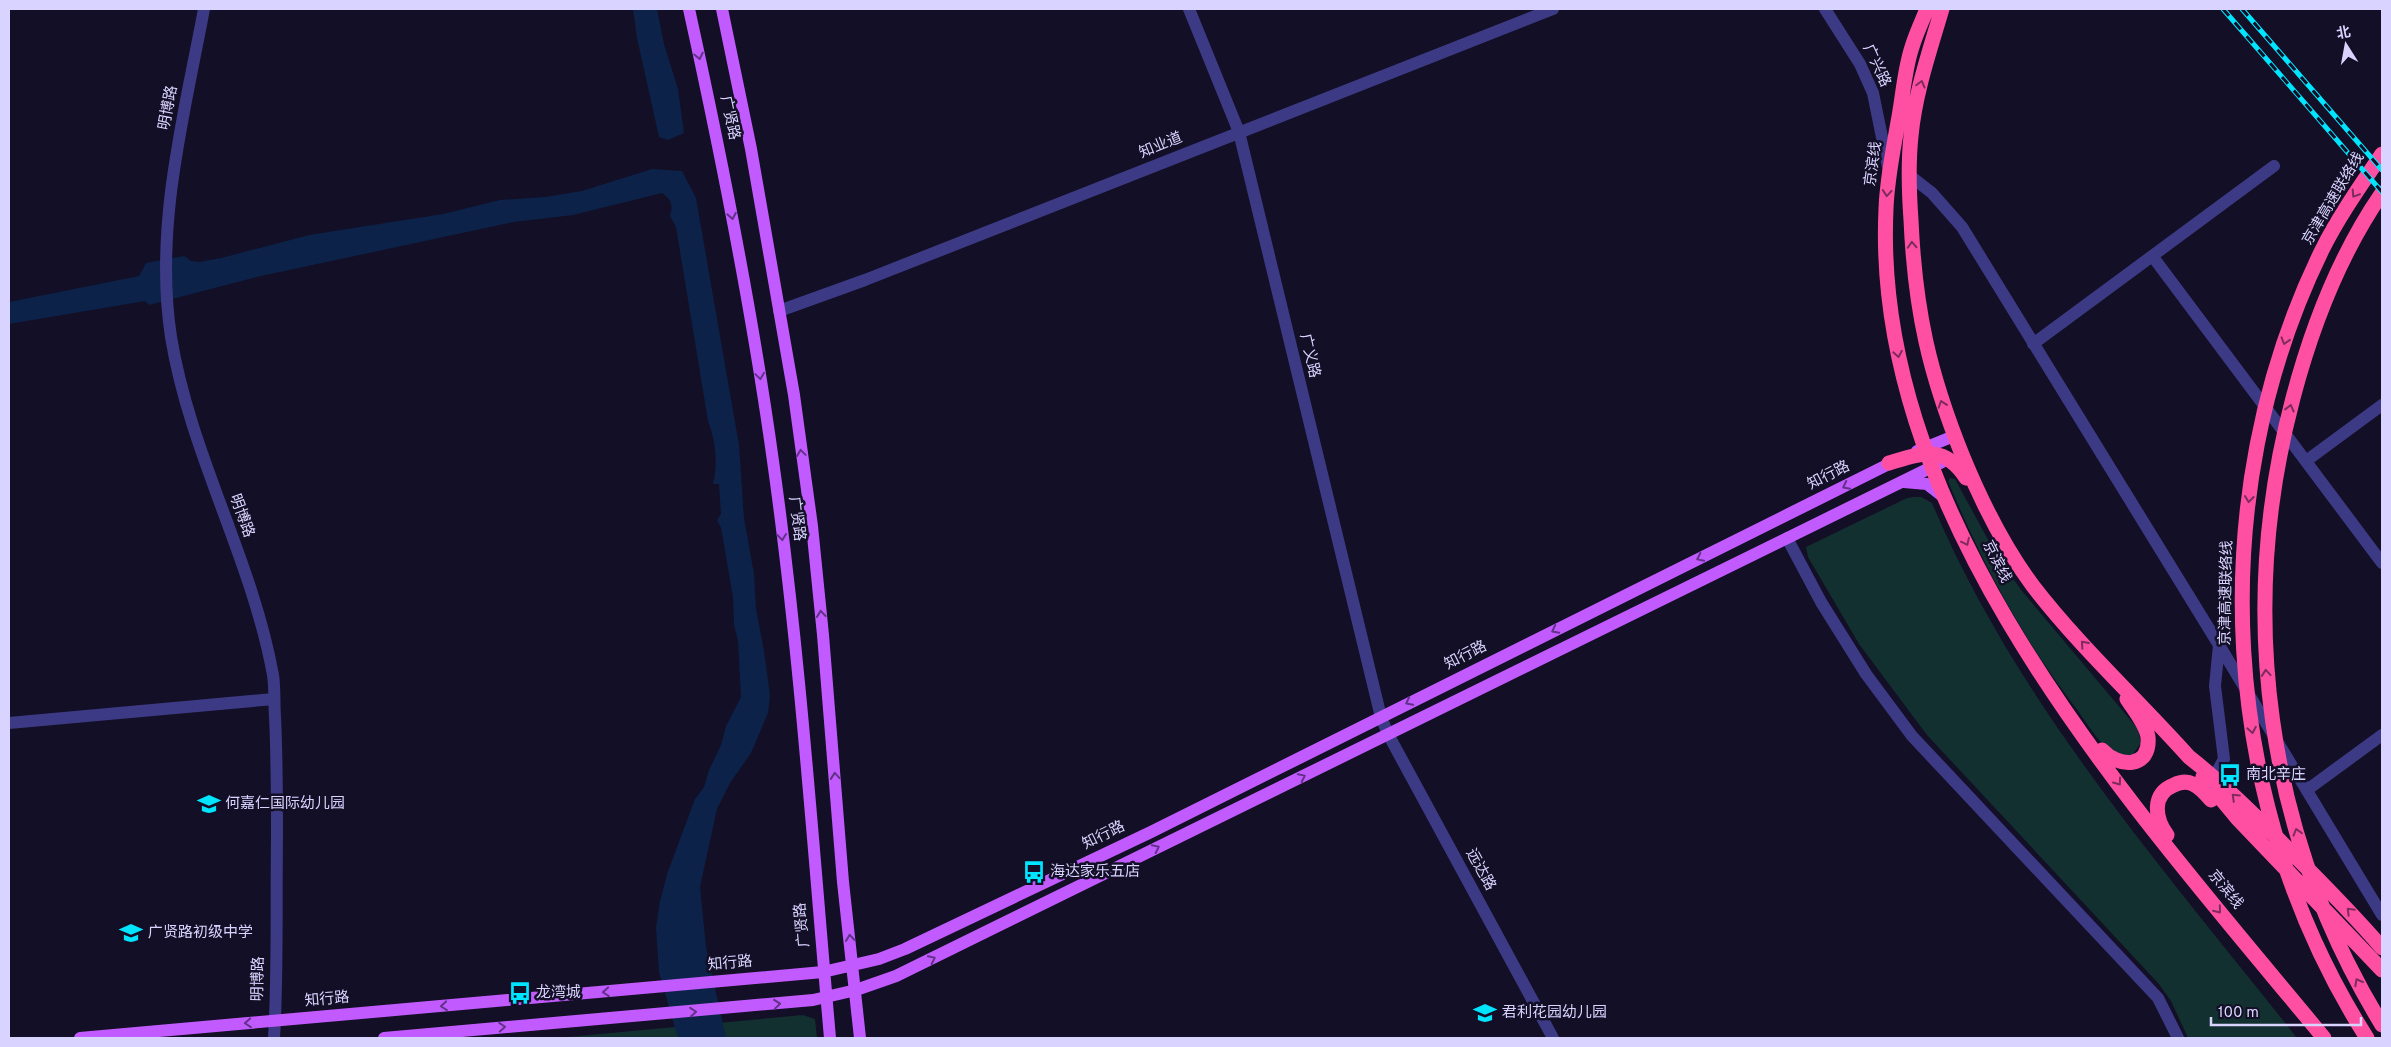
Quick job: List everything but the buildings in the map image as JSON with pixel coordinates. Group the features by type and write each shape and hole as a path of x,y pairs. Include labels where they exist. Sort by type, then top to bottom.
{"highway":[{"name":"京滨线","path":"1927,9 1911,49 1889,172 1885,231 1891,308 1900,365 1927,456 1945,498 1999,606 2054,694 2138,808 2324,1038"},
{"path":"1889,463 1938,454 1956,457 1954,436 1932,372 1919,312 1913,259 1908,175 1915,107 1942,9"},
{"name":"京津高速联络线","path":"2367,1038 2341,994 2316,944 2280,852 2269,813 2252,726 2244,672 2242,596 2243,557 2252,476 2262,426 2289,327 2323,248 2356,192 2382,154"},
{"path":"1889,172 1908,175"},
{"path":"2382,193 2350,247 2314,330 2301,366 2280,451 2268,527 2263,599 2264,641 2270,709 2295,827 2332,929 2382,1025"},
{"name":"京滨线","path":"1956,457 1999,536 2032,585 2189,757 2214,777 2356,918 2382,948"},
{"path":"2054,694 2110,759 2118,763 2128,764 2136,761 2143,756 2147,748 2146,729 2109,671"},
{"path":"2189,757 2205,781 2260,842 2382,970"},
{"path":"2206,894 2196,874 2159,822 2157,804 2167,788 2184,782 2193,784 2260,842"}],"main road":[{"name":"广贤路","path":"689,9 722,158 755,342 773,462 796,652 830,1038"},
{"name":"广贤路","path":"722,9 751,149 794,394 812,526 860,1038"},
{"path":"384,1038 728,1009 826,996 856,990 896,976 1897,483 1927,456 1954,436"},
{"name":"知行路","path":"80,1038 655,988 823,972 853,966 905,949 1151,832 1889,463"},
{"path":"1897,483 1915,482 1927,484 1945,498"}],"street":[{"name":"明博路","path":"204,9 171,184 166,253 169,312 171,337 186,401 209,476 256,607 273,677 278,767 274,1038"},
{"name":"广义路","path":"1189,9 1239,132 1381,716"},
{"name":"知业道","path":"779,311 874,277 1553,9"},
{"name":"广兴路","path":"1825,9 1860,64 1873,93 1889,172"},
{"path":"2033,344 2274,166"},
{"path":"1908,175 1932,194 1962,227 2219,645 2382,915"},
{"path":"2153,256 2382,563"},
{"path":"2306,461 2382,405"},
{"path":"1787,538 1821,602 1851,650 1912,736 2158,998 2178,1038"},
{"path":"2214,777 2224,759 2215,686 2219,645"},
{"path":"9,723 274,699"},
{"name":"远达路","path":"1381,716 1388,734 1553,1038"},
{"path":"2307,790 2382,734"}],"green space":[{"path":"1950,478 1955,479 1997,556 2022,591 2138,729 2141,743 2133,754 2125,757 2112,752 2104,745 2090,729 2037,654 2004,598 1974,540 1948,481"},
{"path":"1921,497 1932,503 1967,577 2006,647 2050,716 2096,782 2195,911 2297,1038 2188,1038 2171,1001 2158,983 1927,735 1859,644 1808,557 1806,547 1907,498"},
{"path":"803,1015 815,1019 817,1038 557,1038"}],"water":[{"path":"633,9 657,9 664,44 678,89 684,133 668,140 659,137 637,38"},
{"path":"652,169 682,171 696,198 739,445 744,518 754,574 756,609 770,695 768,713 751,753 730,783 717,809 700,887 706,947 726,1038 678,1038 659,972 656,927 667,874 695,799 704,787 709,770 721,745 726,726 741,697 733,597 721,528 717,520 721,514 719,484 713,484 716,460 713,437 708,421 676,227 670,216 671,206 668,198 662,193 573,215 514,222 261,276 149,305 145,301 9,324 9,302 139,276 146,263 184,256 191,261 199,262 309,235 443,214 500,200 545,197 582,191"}],"railway":[{"path":"2223,9 2382,192"},
{"path":"2242,9 2382,170"}],"place":[{"name":"南北辛庄","path":"2230,775"},
{"name":"何嘉仁国际幼儿园","path":"209,804"},
{"name":"海达家乐五店","path":"1034,872"},
{"name":"广贤路初级中学","path":"131,933"},
{"name":"龙湾城","path":"520,993"},
{"name":"君利花园幼儿园","path":"1485,1013"}]}
